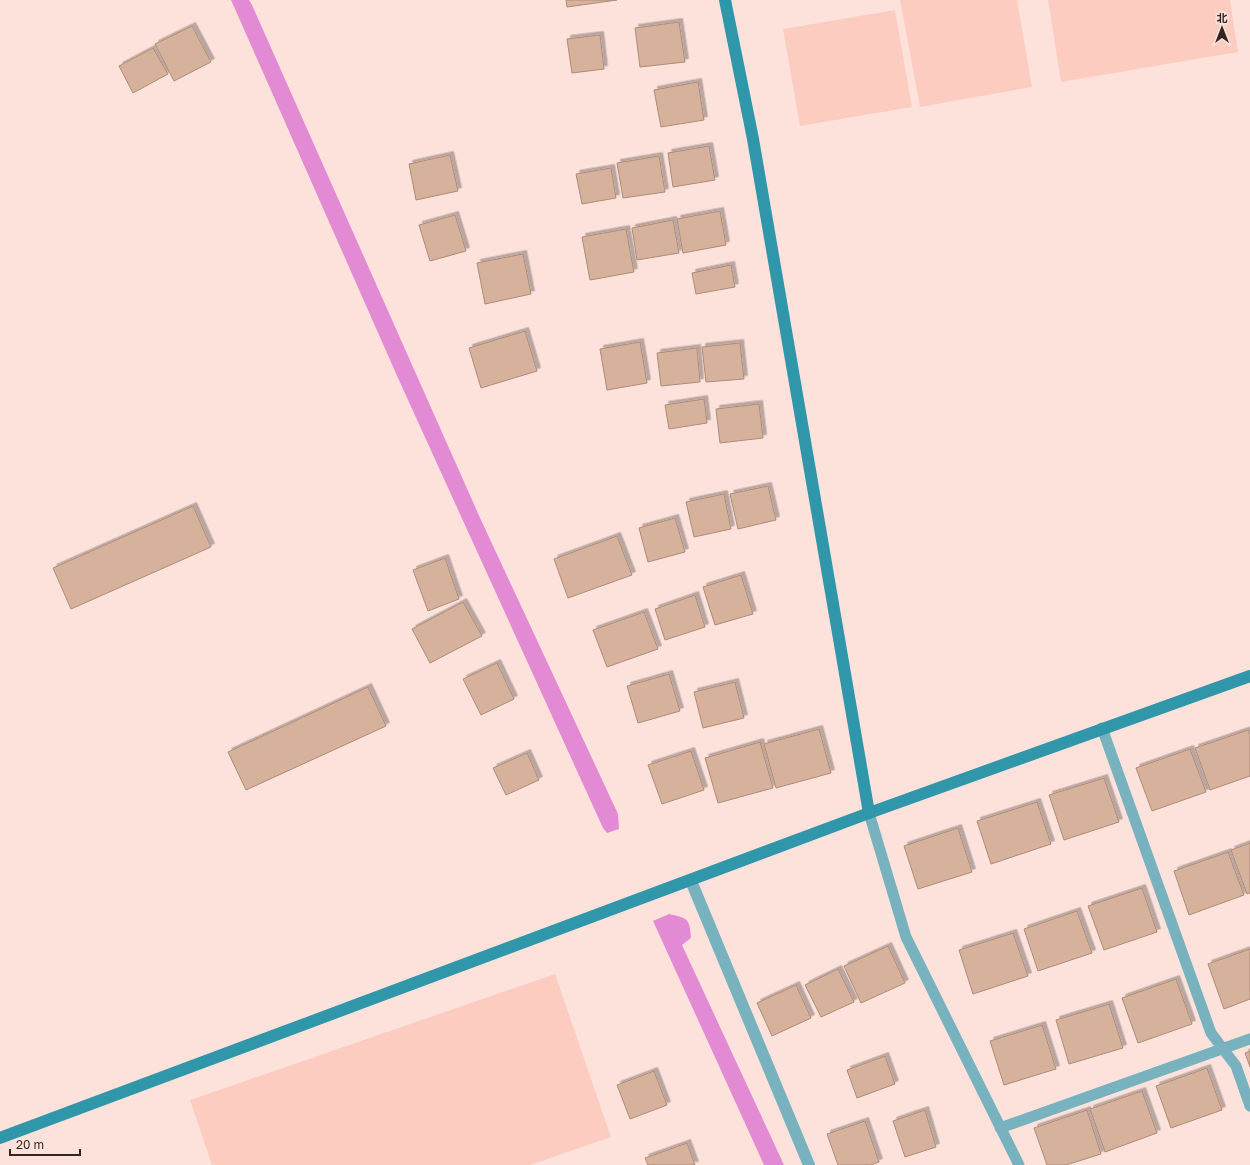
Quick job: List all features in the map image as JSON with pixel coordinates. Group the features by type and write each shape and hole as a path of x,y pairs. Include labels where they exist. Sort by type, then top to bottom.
{"street":[{"path":"725,0 754,146 869,813"},
{"path":"0,1138 691,882 869,813 1250,676"},
{"path":"691,882 809,1165"}],"lane":[{"path":"1102,728 1211,1033 1236,1066 1250,1106"},
{"path":"869,813 906,937 1019,1165"},
{"path":"1000,1128 1250,1039"}],"shaded area":[{"path":"231,0 249,0 252,5 481,520 618,814 619,829 607,833 603,828 398,378"},
{"path":"900,0 1017,0 1032,87 920,107"},
{"path":"1048,0 1230,0 1238,52 1061,82"},
{"path":"895,10 912,107 800,126 783,29"},
{"path":"669,914 684,918 690,926 691,938 682,945 784,1165 764,1165 653,921"},
{"path":"555,974 611,1137 530,1165 212,1165 190,1100"}],"building":[{"path":"566,0 617,0 567,7"},
{"path":"679,22 685,62 640,67 635,28"},
{"path":"192,26 211,62 174,81 155,44"},
{"path":"600,35 604,69 572,73 567,39"},
{"path":"153,48 168,74 133,93 119,66"},
{"path":"698,82 704,120 661,127 654,90"},
{"path":"709,146 715,180 673,187 668,153"},
{"path":"450,155 458,191 416,200 409,164"},
{"path":"659,156 665,192 623,198 617,163"},
{"path":"611,168 616,198 582,204 576,174"},
{"path":"720,211 726,245 683,253 677,219"},
{"path":"455,215 466,251 430,261 419,225"},
{"path":"673,220 679,253 637,260 632,228"},
{"path":"626,229 634,272 590,280 582,237"},
{"path":"523,254 531,294 485,304 477,263"},
{"path":"731,265 735,287 696,294 692,273"},
{"path":"525,331 537,371 481,388 469,348"},
{"path":"640,342 647,383 607,390 600,349"},
{"path":"740,343 744,379 706,382 702,347"},
{"path":"697,348 700,382 661,386 657,353"},
{"path":"704,399 707,423 669,429 665,405"},
{"path":"759,404 763,438 720,443 716,409"},
{"path":"768,486 776,520 738,529 730,494"},
{"path":"724,494 731,529 694,537 686,502"},
{"path":"193,506 211,547 71,609 53,568"},
{"path":"675,518 685,552 648,562 639,528"},
{"path":"617,536 632,575 568,598 554,559"},
{"path":"445,558 459,599 428,611 413,570"},
{"path":"741,575 753,614 715,625 703,587"},
{"path":"695,595 705,627 665,640 655,609"},
{"path":"463,602 482,636 430,663 412,629"},
{"path":"644,612 658,649 607,667 593,630"},
{"path":"497,663 514,699 481,715 463,679"},
{"path":"669,674 680,711 638,723 627,686"},
{"path":"735,682 744,718 703,728 694,692"},
{"path":"368,687 386,726 246,790 228,752"},
{"path":"819,729 831,773 776,788 764,744"},
{"path":"1248,730 1250,735 1250,776 1210,790 1195,748"},
{"path":"760,742 773,788 718,803 705,758"},
{"path":"1190,749 1206,792 1152,811 1136,768"},
{"path":"691,751 704,790 662,804 648,765"},
{"path":"527,753 539,780 506,795 493,768"},
{"path":"1104,778 1119,822 1064,840 1049,795"},
{"path":"1037,802 1051,844 991,864 977,821"},
{"path":"958,828 972,872 918,889 904,846"},
{"path":"1250,843 1250,893 1247,894 1231,850"},
{"path":"1228,852 1244,895 1189,915 1174,871"},
{"path":"1142,888 1157,932 1104,950 1088,906"},
{"path":"1077,911 1092,953 1038,971 1024,929"},
{"path":"1013,933 1028,976 973,994 959,950"},
{"path":"888,946 905,983 861,1003 844,966"},
{"path":"1250,949 1250,999 1224,1009 1208,964"},
{"path":"838,969 854,1002 821,1017 805,985"},
{"path":"1176,979 1192,1024 1138,1043 1122,998"},
{"path":"796,985 811,1018 772,1036 757,1003"},
{"path":"1109,1004 1123,1048 1069,1064 1056,1020"},
{"path":"1042,1025 1056,1069 1004,1085 990,1041"},
{"path":"1250,1051 1250,1067 1245,1053"},
{"path":"885,1056 895,1084 857,1098 847,1070"},
{"path":"1207,1068 1222,1110 1171,1128 1156,1086"},
{"path":"654,1071 667,1105 630,1119 617,1085"},
{"path":"1142,1091 1157,1133 1105,1152 1090,1109"},
{"path":"925,1110 936,1147 905,1157 893,1121"},
{"path":"1087,1110 1101,1154 1066,1165 1047,1165 1034,1128"},
{"path":"865,1121 879,1162 871,1165 838,1165 827,1134"},
{"path":"687,1143 695,1165 648,1165 645,1158"}]}
